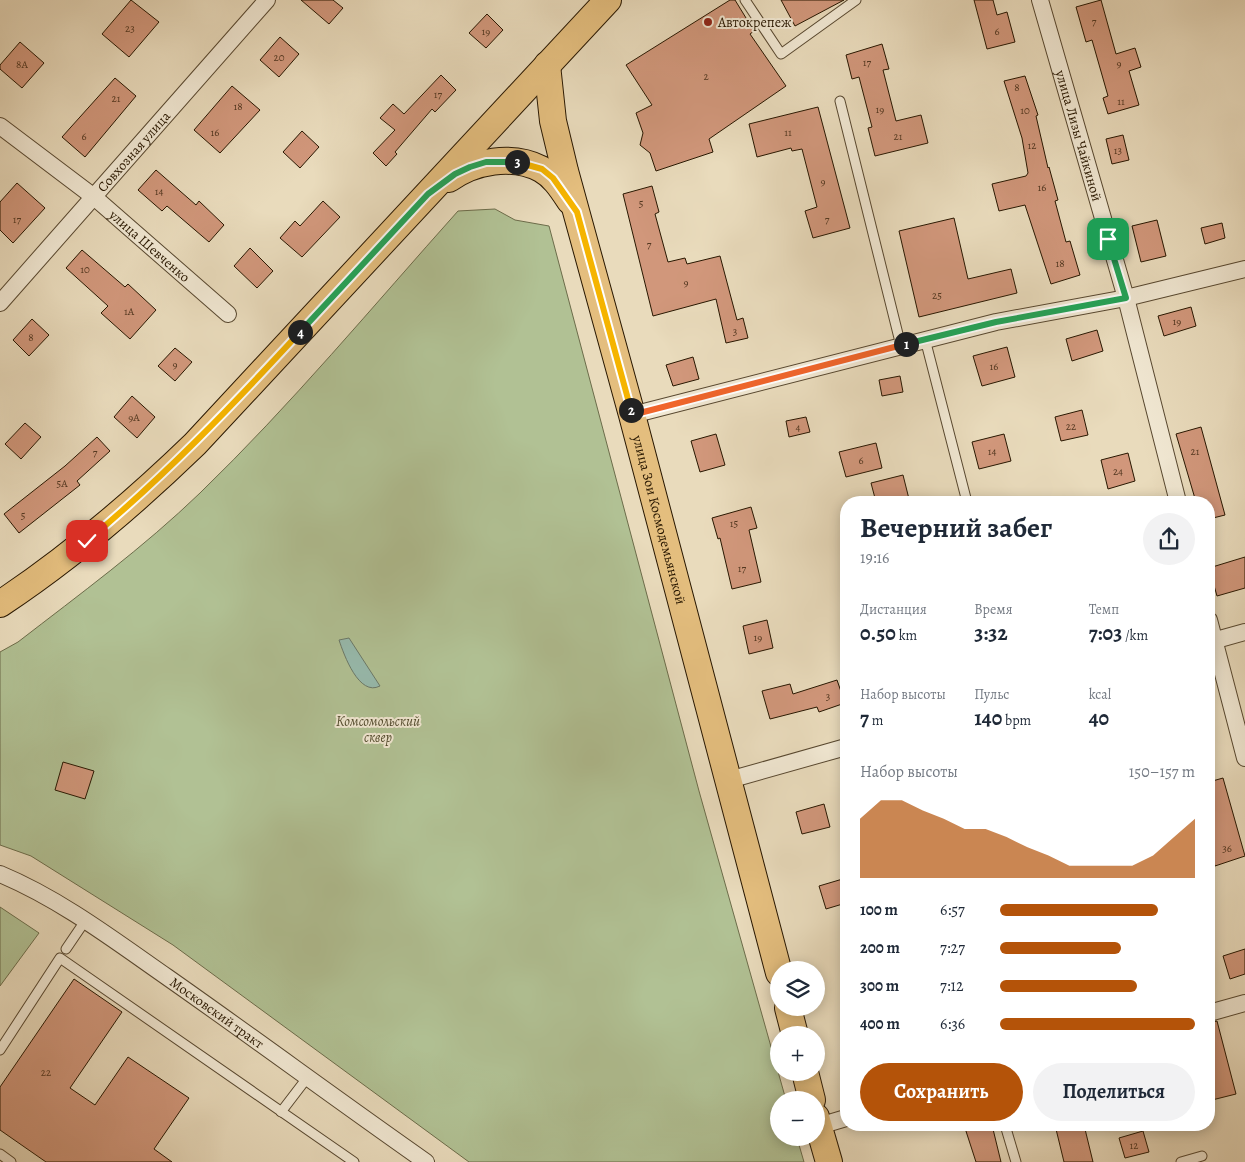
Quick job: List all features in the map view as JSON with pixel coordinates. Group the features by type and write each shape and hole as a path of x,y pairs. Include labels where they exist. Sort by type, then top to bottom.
{"main road":[{"path":"0,604 87,541 160,478 229,409 608,0"},
{"name":"улица Зои Космодемьянской","path":"547,65 552,121 632,415 776,961"},
{"path":"428,194 455,174 470,167 486,162 514,161 542,169 553,178 577,212"},
{"path":"824,1146 829,1162"}],"street":[{"name":"Совхозная улица","path":"0,303 267,0"},
{"name":"улица Лизы Чайкиной","path":"1040,0 1126,298 1176,496"},
{"name":"улица Шевченко","path":"0,126 94,197 228,314"},
{"path":"632,415 996,322 1126,298 1245,269"},
{"path":"1215,641 1245,632"},
{"path":"1215,656 1245,758"},
{"path":"729,780 840,749"},
{"name":"Московский тракт","path":"0,874 44,896 85,921 426,1162"},
{"path":"1215,1011 1245,1003"},
{"path":"825,1121 840,1119"}],"lane":[{"path":"745,0 780,54 856,0"},
{"path":"840,102 901,346"},
{"path":"926,339 965,496"},
{"path":"66,949 85,921"},
{"path":"0,1050 60,958 354,1162"},
{"path":"281,1112 307,1078"},
{"path":"1007,1131 1016,1162"},
{"path":"0,1154 11,1162"},
{"path":"1181,1162 1202,1156"}],"green space":[{"name":"Комсомольский сквер","path":"495,209 515,220 549,226 699,791 770,1043 770,1081 781,1081 783,1091 770,1091 770,1146 799,1146 804,1162 469,1162 173,945 31,856 0,845 0,652 18,642 111,570 200,493 267,425 458,211"},
{"path":"0,907 39,933 0,986"}],"water":[{"path":"349,638 380,686 372,688 365,686 353,673 339,640"}],"building":[{"path":"131,0 159,22 129,57 102,34"},
{"path":"301,0 333,0 343,8 329,24"},
{"path":"730,0 735,0 754,31 750,34 786,86 709,139 713,152 656,171 650,153 640,145 643,133 636,113 652,105 626,65"},
{"path":"781,0 844,0 795,26"},
{"path":"974,0 993,0 997,15 1007,12 1015,42 987,49"},
{"path":"1101,0 1116,54 1135,48 1141,67 1129,71 1139,105 1108,114 1103,98 1108,96 1092,40 1086,42 1076,7"},
{"path":"487,14 503,30 486,48 469,33"},
{"path":"280,37 299,54 279,77 260,60"},
{"path":"20,42 44,63 22,88 0,69 0,65"},
{"path":"882,44 889,69 883,70 896,121 921,115 928,143 875,156 868,128 872,127 859,77 852,79 846,55"},
{"path":"441,75 456,90 435,112 432,109 395,152 397,154 386,166 373,153 395,130 380,118 393,104 404,114"},
{"path":"1025,76 1038,115 1036,116 1048,168 1058,200 1055,201 1066,242 1070,241 1080,275 1051,284 1025,205 999,211 992,184 1026,176 1028,173 1022,138 1004,81"},
{"path":"115,78 136,96 85,157 62,137"},
{"path":"232,86 260,110 220,153 194,130"},
{"path":"818,107 850,228 813,238 805,211 817,207 802,149 792,151 791,148 757,157 749,124"},
{"path":"302,131 319,147 300,168 283,152"},
{"path":"1123,135 1129,160 1112,164 1106,139"},
{"path":"156,170 196,205 199,201 224,225 209,242 167,206 162,211 138,190"},
{"path":"17,183 45,208 13,243 0,230 0,202"},
{"path":"652,186 659,212 655,214 668,262 685,258 687,264 720,256 737,320 743,318 748,338 726,343 716,299 653,316 623,194"},
{"path":"323,201 340,217 302,257 280,238 295,221 300,226"},
{"path":"954,218 968,279 1011,269 1017,293 919,317 899,231"},
{"path":"1157,220 1166,256 1141,262 1132,226"},
{"path":"1222,223 1225,238 1205,244 1201,228"},
{"path":"250,248 273,271 257,288 234,266"},
{"path":"82,250 125,287 128,284 156,310 130,339 101,313 108,306 66,268"},
{"path":"1191,307 1196,326 1164,336 1158,316"},
{"path":"32,319 49,335 29,356 13,340"},
{"path":"1097,330 1103,351 1072,361 1066,339"},
{"path":"1007,347 1015,377 982,386 973,356"},
{"path":"175,348 192,362 175,381 158,366"},
{"path":"693,357 699,379 673,386 666,365"},
{"path":"900,376 903,392 882,396 879,380"},
{"path":"132,396 155,417 137,438 114,417"},
{"path":"1082,410 1088,435 1061,441 1055,417"},
{"path":"806,417 810,432 789,437 786,421"},
{"path":"25,423 41,437 21,459 5,444"},
{"path":"1201,427 1225,515 1215,518 1215,496 1194,496 1176,434"},
{"path":"716,434 725,465 700,472 691,441"},
{"path":"1004,434 1011,461 979,469 972,442"},
{"path":"97,437 110,451 77,481 80,485 19,533 4,514 65,466"},
{"path":"876,443 882,468 846,477 839,452"},
{"path":"1128,453 1135,481 1108,489 1101,460"},
{"path":"903,475 908,496 874,496 871,483"},
{"path":"751,507 757,528 749,530 761,582 732,589 720,538 718,539 712,518"},
{"path":"1245,557 1245,588 1217,596 1215,589 1215,566"},
{"path":"767,620 773,648 749,654 743,626"},
{"path":"837,680 840,689 840,705 819,712 817,707 770,719 762,691 790,684 793,694"},
{"path":"63,762 94,771 85,799 55,790"},
{"path":"1223,778 1245,856 1215,866 1215,780"},
{"path":"824,804 830,827 802,834 796,812"},
{"path":"840,880 840,905 826,909 819,886"},
{"path":"1245,949 1245,974 1230,979 1223,956"},
{"path":"74,979 122,1012 70,1088 95,1105 128,1057 189,1098 154,1149 172,1162 46,1162 0,1130 0,1087"},
{"path":"1217,1021 1236,1094 1215,1099 1215,1022"},
{"path":"966,1131 993,1131 1001,1162 976,1162"},
{"path":"1056,1131 1085,1131 1093,1162 1064,1162"},
{"path":"1143,1131 1149,1152 1125,1158 1119,1138"}],"place":[{"name":"Автокрепеж","path":"708,22"}],"route":[{"path":"87,541 127,508 195,444 428,194 455,174 486,162 514,161 542,169 553,178 577,212 632,415 996,322 1126,298 1108,239"}]}
